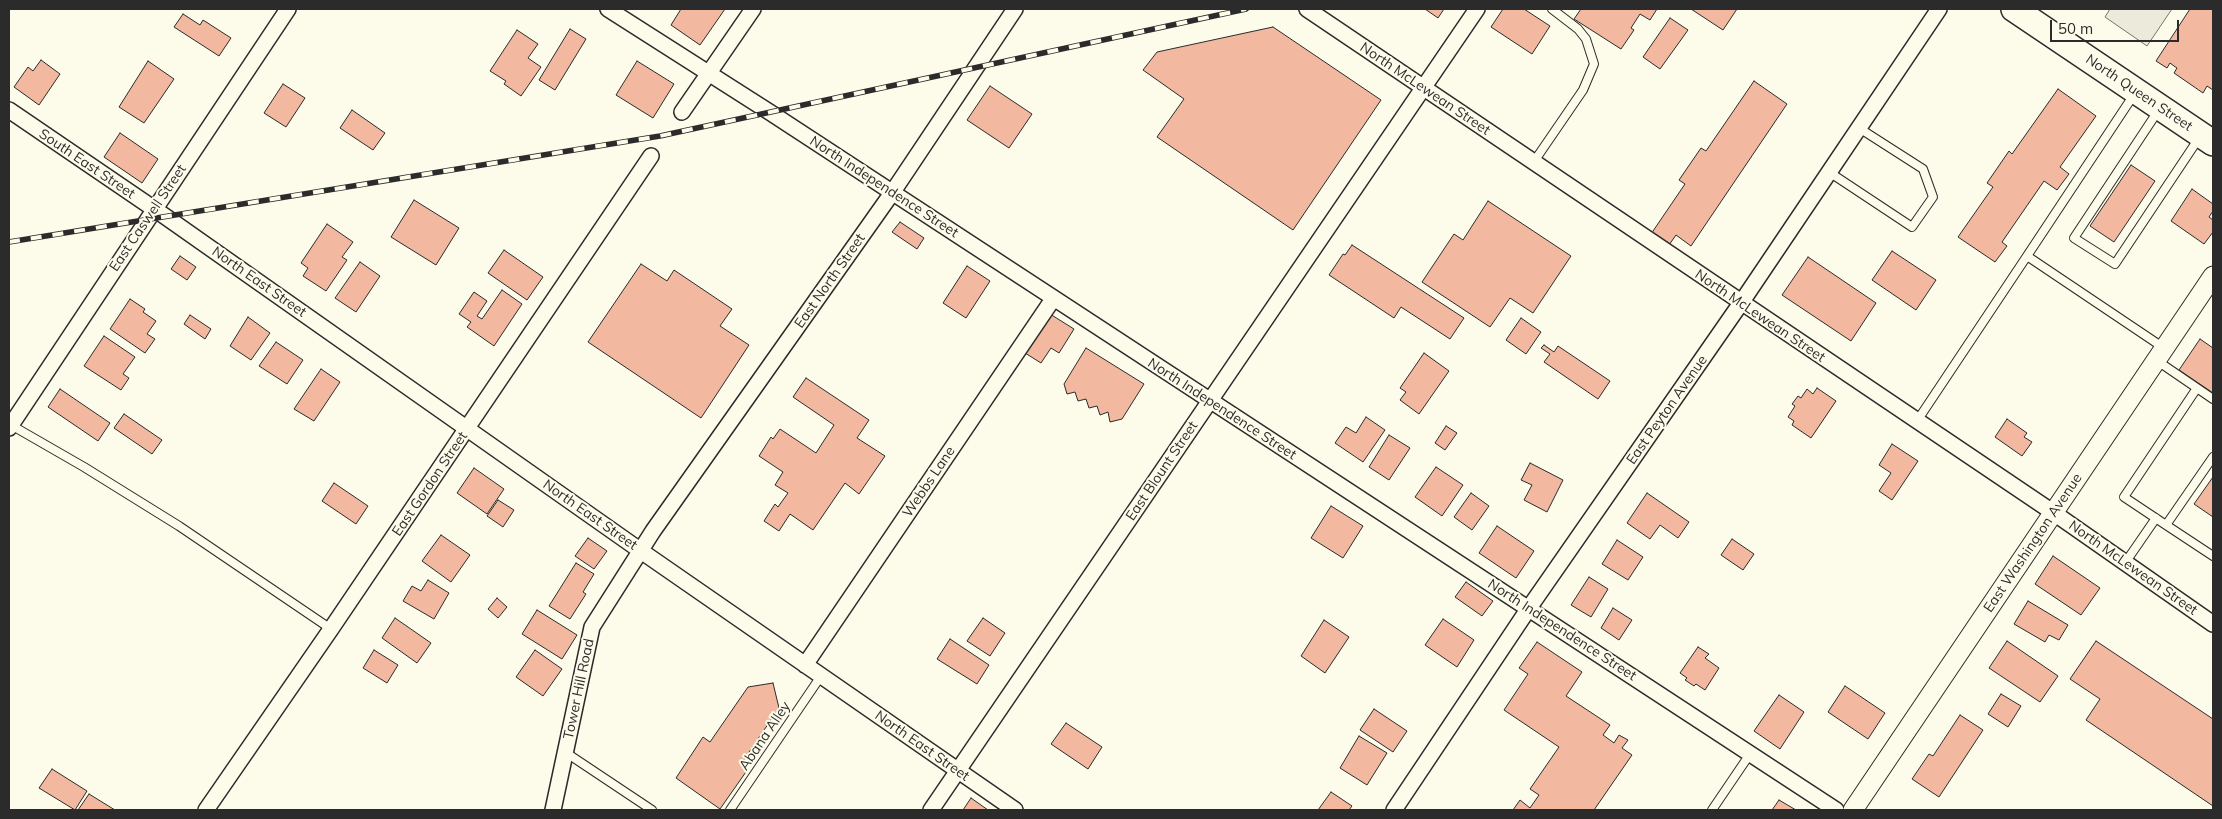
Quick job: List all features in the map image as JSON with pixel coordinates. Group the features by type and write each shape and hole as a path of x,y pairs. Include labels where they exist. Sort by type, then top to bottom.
{"main road":[{"name":"North Queen Street","path":"2014,9 2207,139"}],"street":[{"name":"East Caswell Street","path":"10,427 160,213 288,9"},
{"name":"North Independence Street","path":"608,9 771,113 1836,810"},
{"path":"682,112 753,9"},
{"name":"East North Street","path":"641,551 892,193 1015,9"},
{"name":"North McLewean Street","path":"1307,9 2054,513 2213,624"},
{"name":"East Blount Street","path":"931,810 1477,9"},
{"name":"East Peyton Avenue","path":"1394,810 1528,608 1741,303 1939,9"},
{"name":"South East Street","path":"9,110 160,213"},
{"name":"East Gordon Street","path":"206,810 332,629 651,156"},
{"name":"North East Street","path":"160,213 641,551 1015,810"},
{"name":"East Washington Avenue","path":"1853,810 2213,276"},
{"name":"Webbs Lane","path":"805,665 1053,299"},
{"name":"Tower Hill Road","path":"553,810 592,627 641,551"}],"lane":[{"path":"1534,163 1583,90 1594,64 1586,39 1556,10"},
{"path":"1917,422 2136,91"},
{"path":"2161,108 2074,238 2115,264 2207,139"},
{"path":"1829,172 1912,227 1933,197 1923,169 1859,128"},
{"path":"2027,256 2160,354 2197,388 2213,399"},
{"path":"2197,388 2124,497 2213,556"},
{"path":"10,427 84,467 179,526 332,629"},
{"path":"2166,525 2213,458"},
{"path":"2125,563 2156,518"},
{"name":"Abana Alley","path":"730,810 821,676"},
{"path":"565,752 652,810"},
{"path":"1712,810 1750,754"}],"shaded area":[{"path":"2110,9 2172,9 2147,46 2105,17"}],"building":[{"path":"681,9 725,9 700,45 671,25"},
{"path":"1425,9 1444,9 1438,18"},
{"path":"1503,9 1524,9 1550,26 1532,54 1491,27"},
{"path":"1581,9 1657,9 1650,20 1640,14 1631,28 1634,30 1621,49 1574,19"},
{"path":"1691,9 1737,9 1723,30"},
{"path":"2190,9 2213,9 2213,90 2207,86 2203,93 2174,73 2177,68 2170,63 2167,68 2156,61"},
{"path":"183,14 200,25 203,20 231,38 219,56 174,27"},
{"path":"1670,18 1688,30 1660,69 1643,57"},
{"path":"1273,27 1381,100 1293,230 1157,137 1184,99 1143,70 1157,52"},
{"path":"570,29 586,39 555,90 539,80"},
{"path":"517,30 538,44 528,58 541,67 521,96 504,84 506,81 490,71"},
{"path":"41,60 60,74 39,105 14,87 28,67 33,71"},
{"path":"148,61 174,79 144,123 119,107"},
{"path":"637,61 674,84 653,118 616,95"},
{"path":"1754,81 1787,104 1691,246 1676,235 1669,245 1651,234 1685,184 1679,180 1701,148 1706,151"},
{"path":"283,84 305,98 286,127 264,113"},
{"path":"990,86 1032,114 1009,148 967,120"},
{"path":"2058,89 2096,116 2060,167 2069,174 2057,190 2044,181 2002,242 2007,246 1995,262 1958,237 1993,187 1987,183 2009,151 2012,154"},
{"path":"352,110 385,133 373,150 340,128"},
{"path":"120,133 158,159 142,183 104,157"},
{"path":"2131,165 2155,181 2114,242 2090,226"},
{"path":"2192,189 2213,204 2213,211 2209,217 2213,220 2213,232 2204,244 2171,221"},
{"path":"414,200 459,228 436,265 391,237"},
{"path":"1488,201 1571,256 1533,313 1510,298 1490,327 1422,282 1454,234 1463,240"},
{"path":"900,222 924,238 917,249 892,232"},
{"path":"327,224 353,242 342,257 347,260 326,291 303,276 308,268 301,263"},
{"path":"1352,245 1464,318 1450,339 1401,307 1394,318 1329,275 1343,254 1345,255"},
{"path":"504,250 543,277 527,300 488,273"},
{"path":"1892,251 1936,280 1916,310 1872,280"},
{"path":"180,256 196,267 187,280 171,269"},
{"path":"1808,257 1876,303 1851,341 1782,295"},
{"path":"360,262 380,276 356,312 335,298"},
{"path":"641,264 667,281 674,270 732,309 720,326 749,345 701,418 588,342"},
{"path":"967,266 990,281 966,318 943,303"},
{"path":"502,290 522,304 494,346 467,327 471,322 459,314 474,292 487,301 477,316 482,319"},
{"path":"130,299 145,309 143,312 156,321 147,334 155,339 145,353 110,329"},
{"path":"1050,314 1074,329 1059,353 1051,348 1041,363 1025,353"},
{"path":"190,315 211,329 205,339 184,324"},
{"path":"248,317 270,333 251,360 230,346"},
{"path":"1521,318 1541,332 1526,354 1506,340"},
{"path":"104,336 135,357 123,374 129,378 121,390 84,366"},
{"path":"2200,339 2213,348 2213,393 2179,370"},
{"path":"276,342 303,360 287,384 259,366"},
{"path":"1544,345 1554,352 1558,346 1610,381 1598,399 1544,362 1550,354 1541,348"},
{"path":"1086,348 1144,384 1122,419 1110,422 1108,412 1100,415 1097,406 1089,408 1086,399 1078,401 1075,392 1067,394 1064,384"},
{"path":"1424,353 1449,371 1419,414 1400,400 1406,392 1400,388"},
{"path":"321,369 340,382 314,421 294,409"},
{"path":"806,378 869,420 857,438 885,456 859,494 845,483 813,530 790,514 779,531 764,521 775,504 778,507 788,493 775,485 783,472 759,456 771,437 773,439 780,429 816,453 834,425 793,397"},
{"path":"1817,388 1836,401 1811,438 1792,425 1794,421 1788,417 1795,406 1792,404 1798,396 1801,398 1807,389 1813,394"},
{"path":"60,389 110,423 98,441 48,407"},
{"path":"124,414 162,440 152,454 114,428"},
{"path":"1366,417 1385,430 1363,462 1335,443 1346,427 1356,433"},
{"path":"2007,419 2027,433 2024,437 2032,442 2022,456 1995,437"},
{"path":"1446,426 1457,433 1445,450 1435,443"},
{"path":"1389,435 1410,448 1389,480 1369,467"},
{"path":"1892,444 1918,461 1892,500 1879,491 1891,473 1879,465"},
{"path":"1530,463 1563,480 1547,512 1524,500 1532,485 1521,480"},
{"path":"1436,467 1463,485 1442,516 1415,497"},
{"path":"474,468 504,489 487,514 457,493"},
{"path":"2213,477 2213,517 2194,504"},
{"path":"334,483 368,506 356,524 322,501"},
{"path":"1471,493 1489,506 1472,530 1454,517"},
{"path":"1647,493 1689,522 1678,538 1660,525 1650,539 1627,523"},
{"path":"498,500 514,510 503,527 487,516"},
{"path":"1331,506 1363,526 1343,558 1311,538"},
{"path":"1497,526 1534,551 1516,578 1479,553"},
{"path":"441,535 470,555 451,582 422,561"},
{"path":"588,538 607,551 594,569 575,556"},
{"path":"1732,539 1754,554 1743,570 1721,555"},
{"path":"1617,540 1643,557 1628,580 1602,564"},
{"path":"2053,556 2100,588 2081,615 2035,584"},
{"path":"576,563 594,574 583,592 586,594 570,619 549,606"},
{"path":"1589,577 1608,589 1591,617 1571,605"},
{"path":"428,580 449,593 434,619 403,601 412,586 421,591"},
{"path":"1466,582 1493,601 1482,616 1455,597"},
{"path":"497,598 507,607 498,618 488,609"},
{"path":"2028,601 2068,625 2059,640 2049,635 2045,642 2014,624"},
{"path":"1613,608 1632,620 1619,640 1601,628"},
{"path":"537,610 577,635 562,659 522,634"},
{"path":"395,618 431,643 417,663 382,638"},
{"path":"983,618 1005,633 990,656 967,641"},
{"path":"1443,619 1474,640 1457,667 1425,645"},
{"path":"1324,620 1349,637 1325,673 1301,656"},
{"path":"950,639 989,665 977,684 937,659"},
{"path":"2007,641 2058,676 2040,702 1989,668"},
{"path":"2096,641 2213,719 2213,806 2086,720 2100,699 2070,679"},
{"path":"1537,642 1582,672 1566,696 1610,725 1603,735 1614,743 1619,735 1628,740 1622,748 1632,755 1594,810 1513,810 1520,800 1530,808 1539,795 1530,789 1559,747 1504,710 1528,674 1519,668"},
{"path":"1698,647 1709,654 1705,658 1719,668 1705,690 1685,680 1687,678 1680,673"},
{"path":"374,650 398,665 387,683 363,668"},
{"path":"535,650 562,669 543,696 516,677"},
{"path":"773,683 779,708 741,764 748,769 720,809 676,778 703,737 710,742 748,687"},
{"path":"1845,686 1885,713 1868,739 1828,712"},
{"path":"2001,694 2021,706 2008,727 1988,714"},
{"path":"1779,695 1804,712 1780,749 1754,731"},
{"path":"1374,709 1407,731 1393,752 1360,730"},
{"path":"1960,715 1983,730 1939,797 1912,779 1929,754 1933,756"},
{"path":"1066,723 1102,747 1088,769 1051,744"},
{"path":"1359,736 1387,753 1367,785 1340,768"},
{"path":"52,769 87,791 75,810 39,788"},
{"path":"1331,792 1352,806 1349,810 1318,810"},
{"path":"89,794 115,810 78,810"},
{"path":"971,798 988,810 963,810"},
{"path":"1779,800 1796,810 1772,810"}],"railway":[{"path":"9,242 660,136 1246,9"}]}
